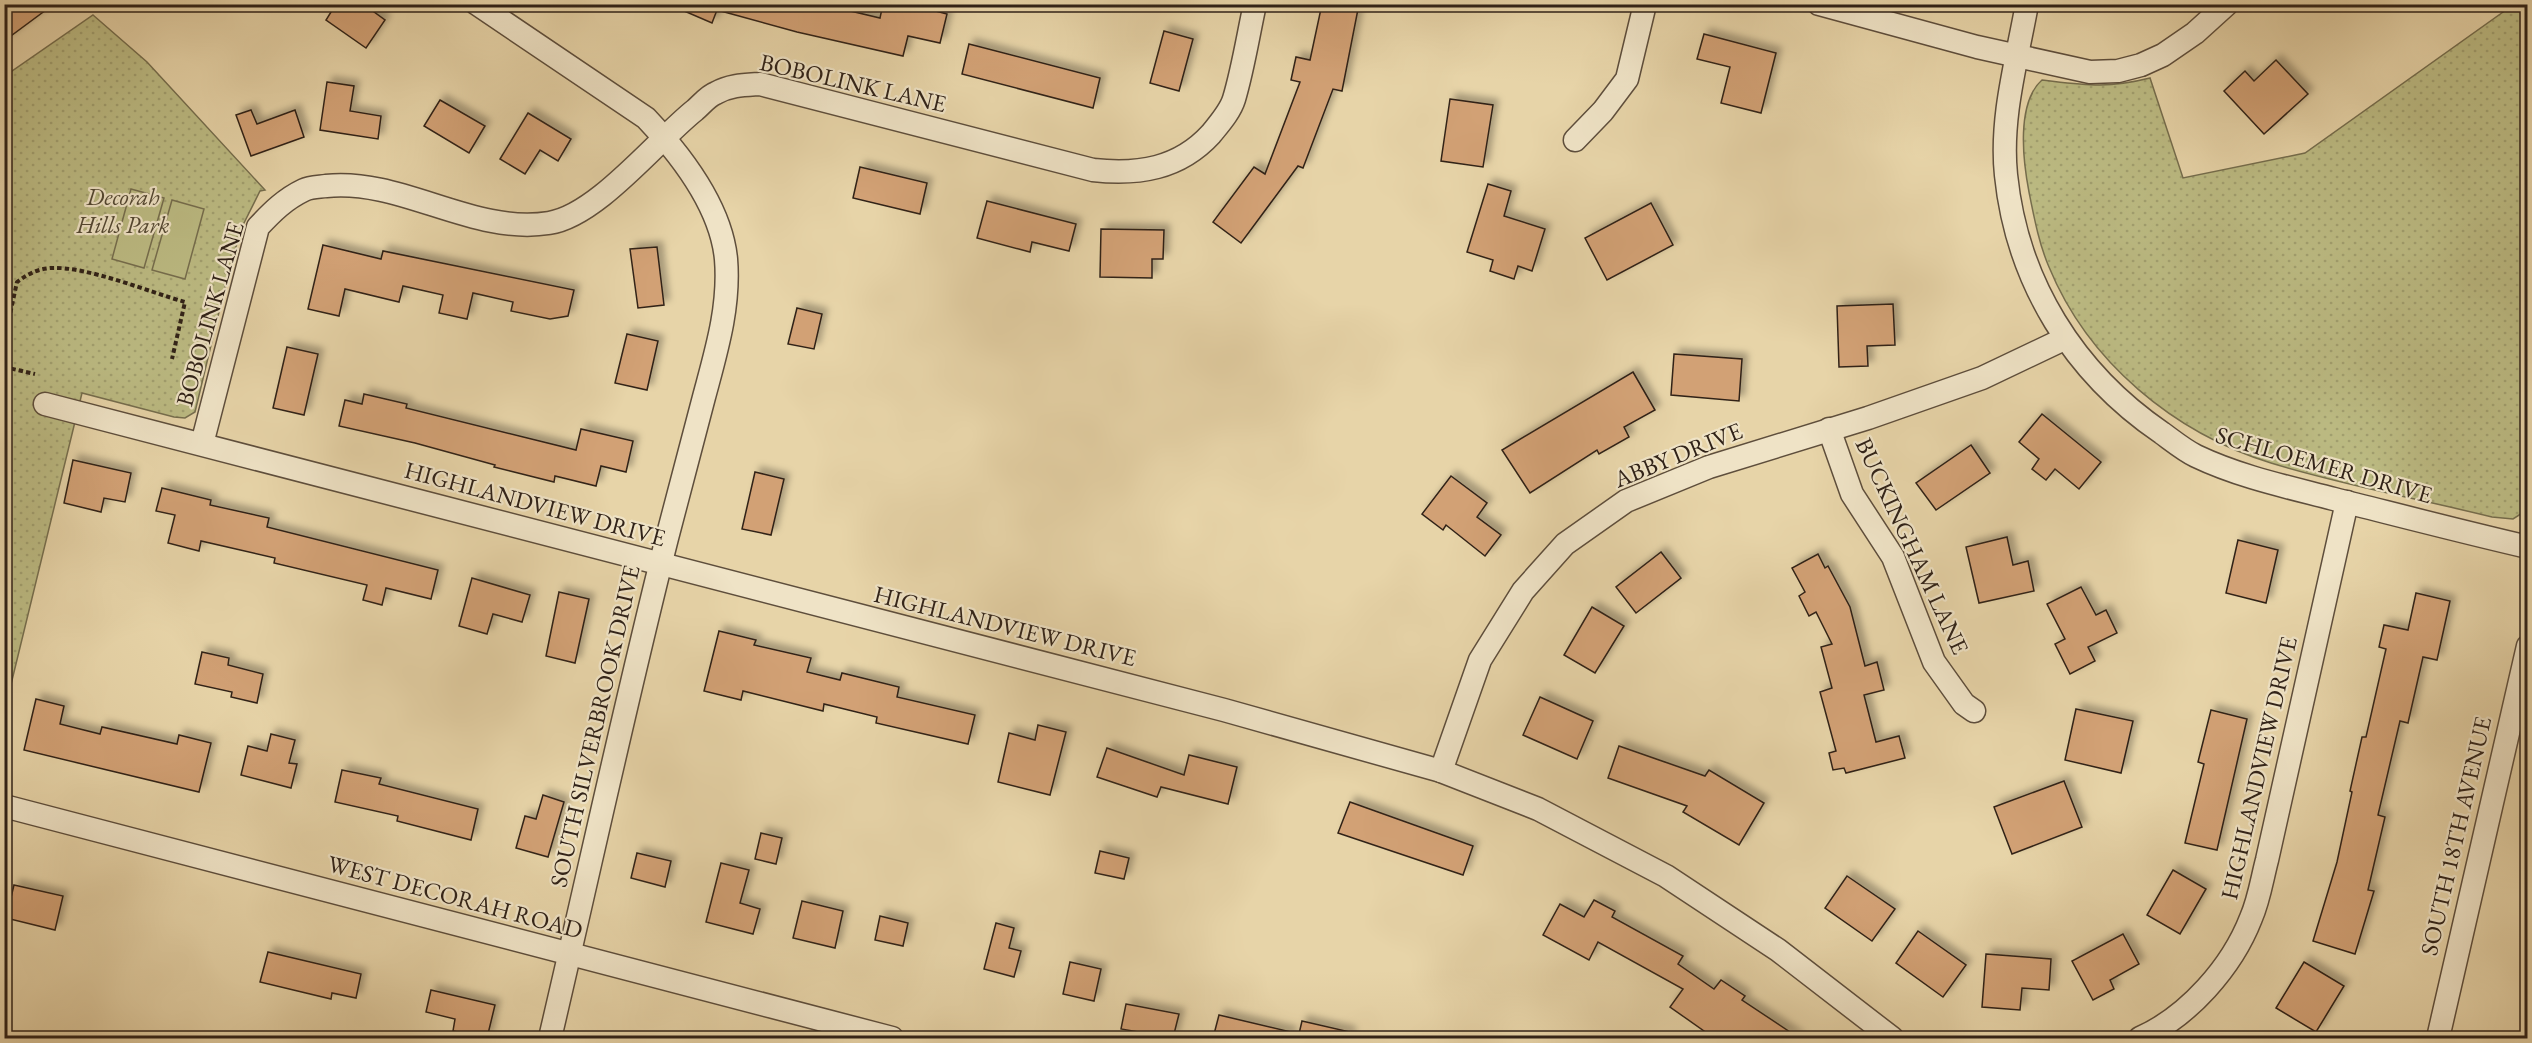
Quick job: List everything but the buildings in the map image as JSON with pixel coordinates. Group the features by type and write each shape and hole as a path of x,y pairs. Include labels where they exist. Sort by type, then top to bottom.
{"street":[{"name":"SOUTH SILVERBROOK DRIVE","path":"477,4 646,118 664,137 698,187 715,219 726,257 727,292 718,344 661,566 550,1038"},
{"name":"BOBOLINK LANE","path":"202,444 258,227 280,204 306,189 338,185 376,190 504,223 551,223 591,205 684,117 715,93 736,85 760,84 1093,170 1120,173 1148,170 1175,163 1199,147 1218,125 1233,102 1255,4"},
{"path":"1575,140 1603,111 1627,79 1645,4"},
{"path":"1819,4 2017,56 2090,72 2118,71 2141,65 2163,55 2195,33 2227,4"},
{"name":"SCHLOEMER DRIVE","path":"2027,4 2007,118 2006,174 2016,230 2036,285 2064,339 2107,388 2142,420 2194,455 2249,477 2528,547"},
{"name":"ABBY DRIVE","path":"1441,771 1480,660 1523,591 1565,544 1626,501 1709,467 1982,378 2064,339"},
{"name":"HIGHLANDVIEW DRIVE","path":"45,404 661,566 1224,710 1441,771 1539,809 1666,876 1778,950 1892,1038"},
{"name":"BUCKINGHAM LANE","path":"1829,429 1852,494 1893,557 1934,662 1964,704 1974,711"},
{"name":"HIGHLANDVIEW DRIVE","path":"2140,1038 2184,1008 2219,977 2251,919 2270,849 2347,502"},
{"name":"SOUTH 18TH AVENUE","path":"2438,1038 2528,646"},
{"name":"WEST DECORAH ROAD","path":"4,806 569,956 892,1038"}],"path":[{"path":"4,342 17,282 31,272 51,268 80,272 185,302 172,359"},
{"path":"4,367 35,374"}],"green space":[{"path":"2513,5 2528,5 2527,510 2513,519 2492,517 2298,471 2235,450 2168,413 2111,363 2086,333 2066,301 2042,249 2027,179 2024,149 2025,117 2028,103 2042,80 2108,85 2150,78 2183,178 2305,153"},
{"name":"Decorah Hills Park","path":"93,15 147,62 265,190 260,191 243,225 231,262 195,412 185,418 174,417 82,393 5,709 5,76"},
{"path":"131,189 164,198 144,268 112,259"},
{"path":"172,200 204,209 185,279 152,270"}]}
